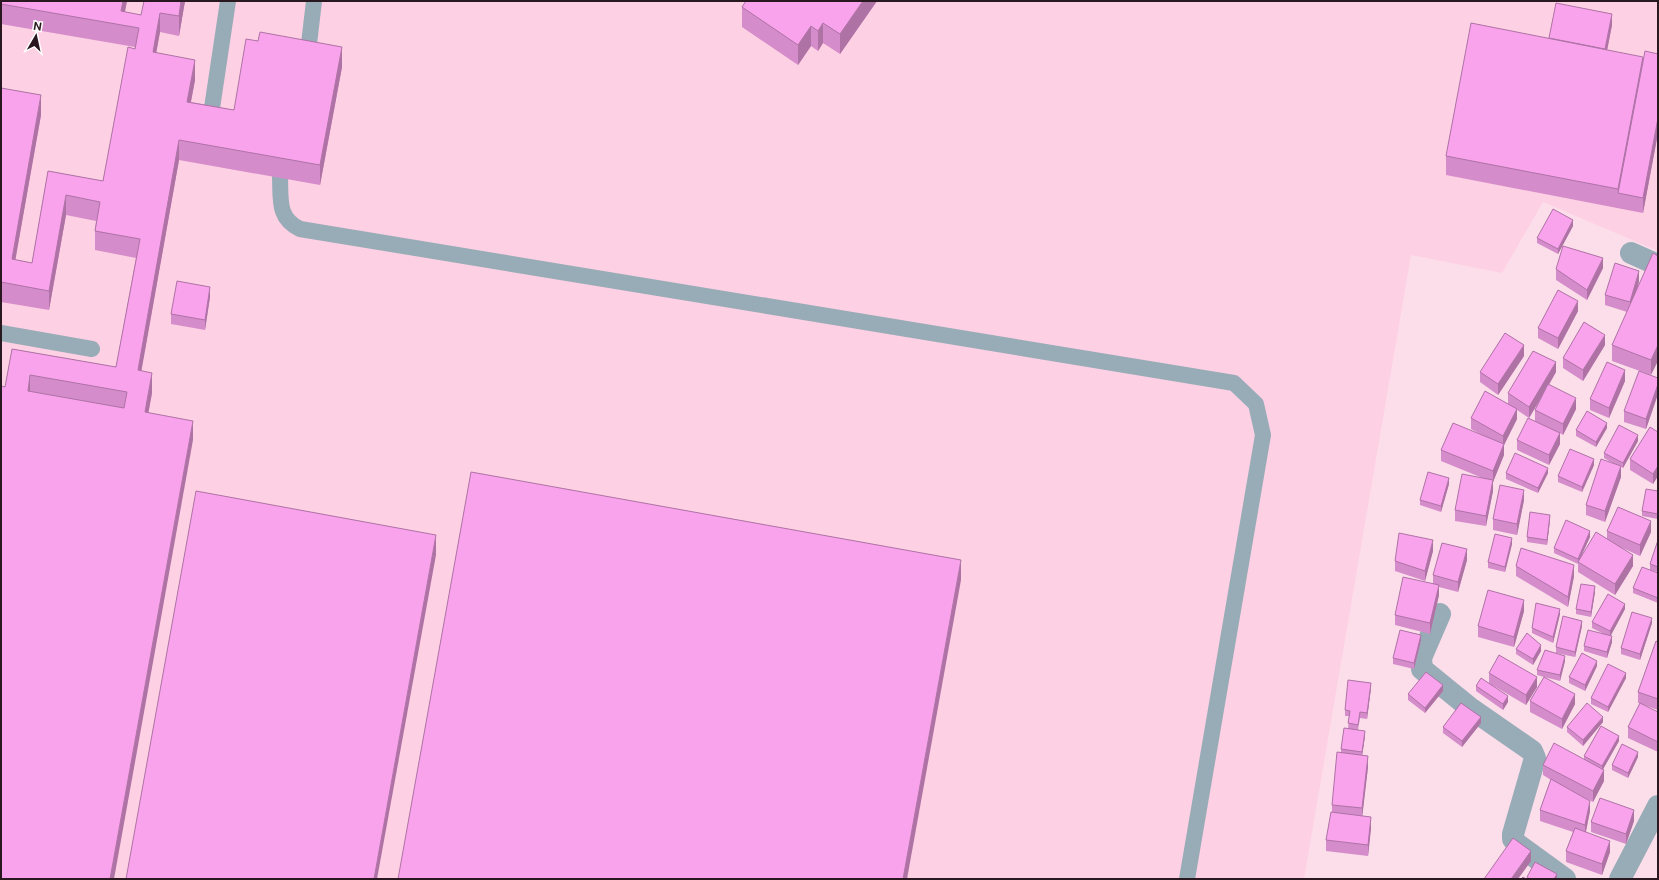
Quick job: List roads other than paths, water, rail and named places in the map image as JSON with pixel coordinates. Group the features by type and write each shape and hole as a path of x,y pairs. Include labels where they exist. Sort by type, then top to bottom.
{"street":[{"path":"1631,253 1658,265"},
{"path":"1440,614 1421,658 1422,669 1470,708 1532,751 1535,758 1513,834 1513,839 1517,844 1566,879"},
{"path":"1620,879 1658,806"}],"lane":[{"path":"212,108 228,1"},
{"path":"307,61 314,1"},
{"path":"280,177 283,213 290,224 300,229 1234,383 1256,404 1263,435 1187,879"},
{"path":"1,334 92,349"}]}
